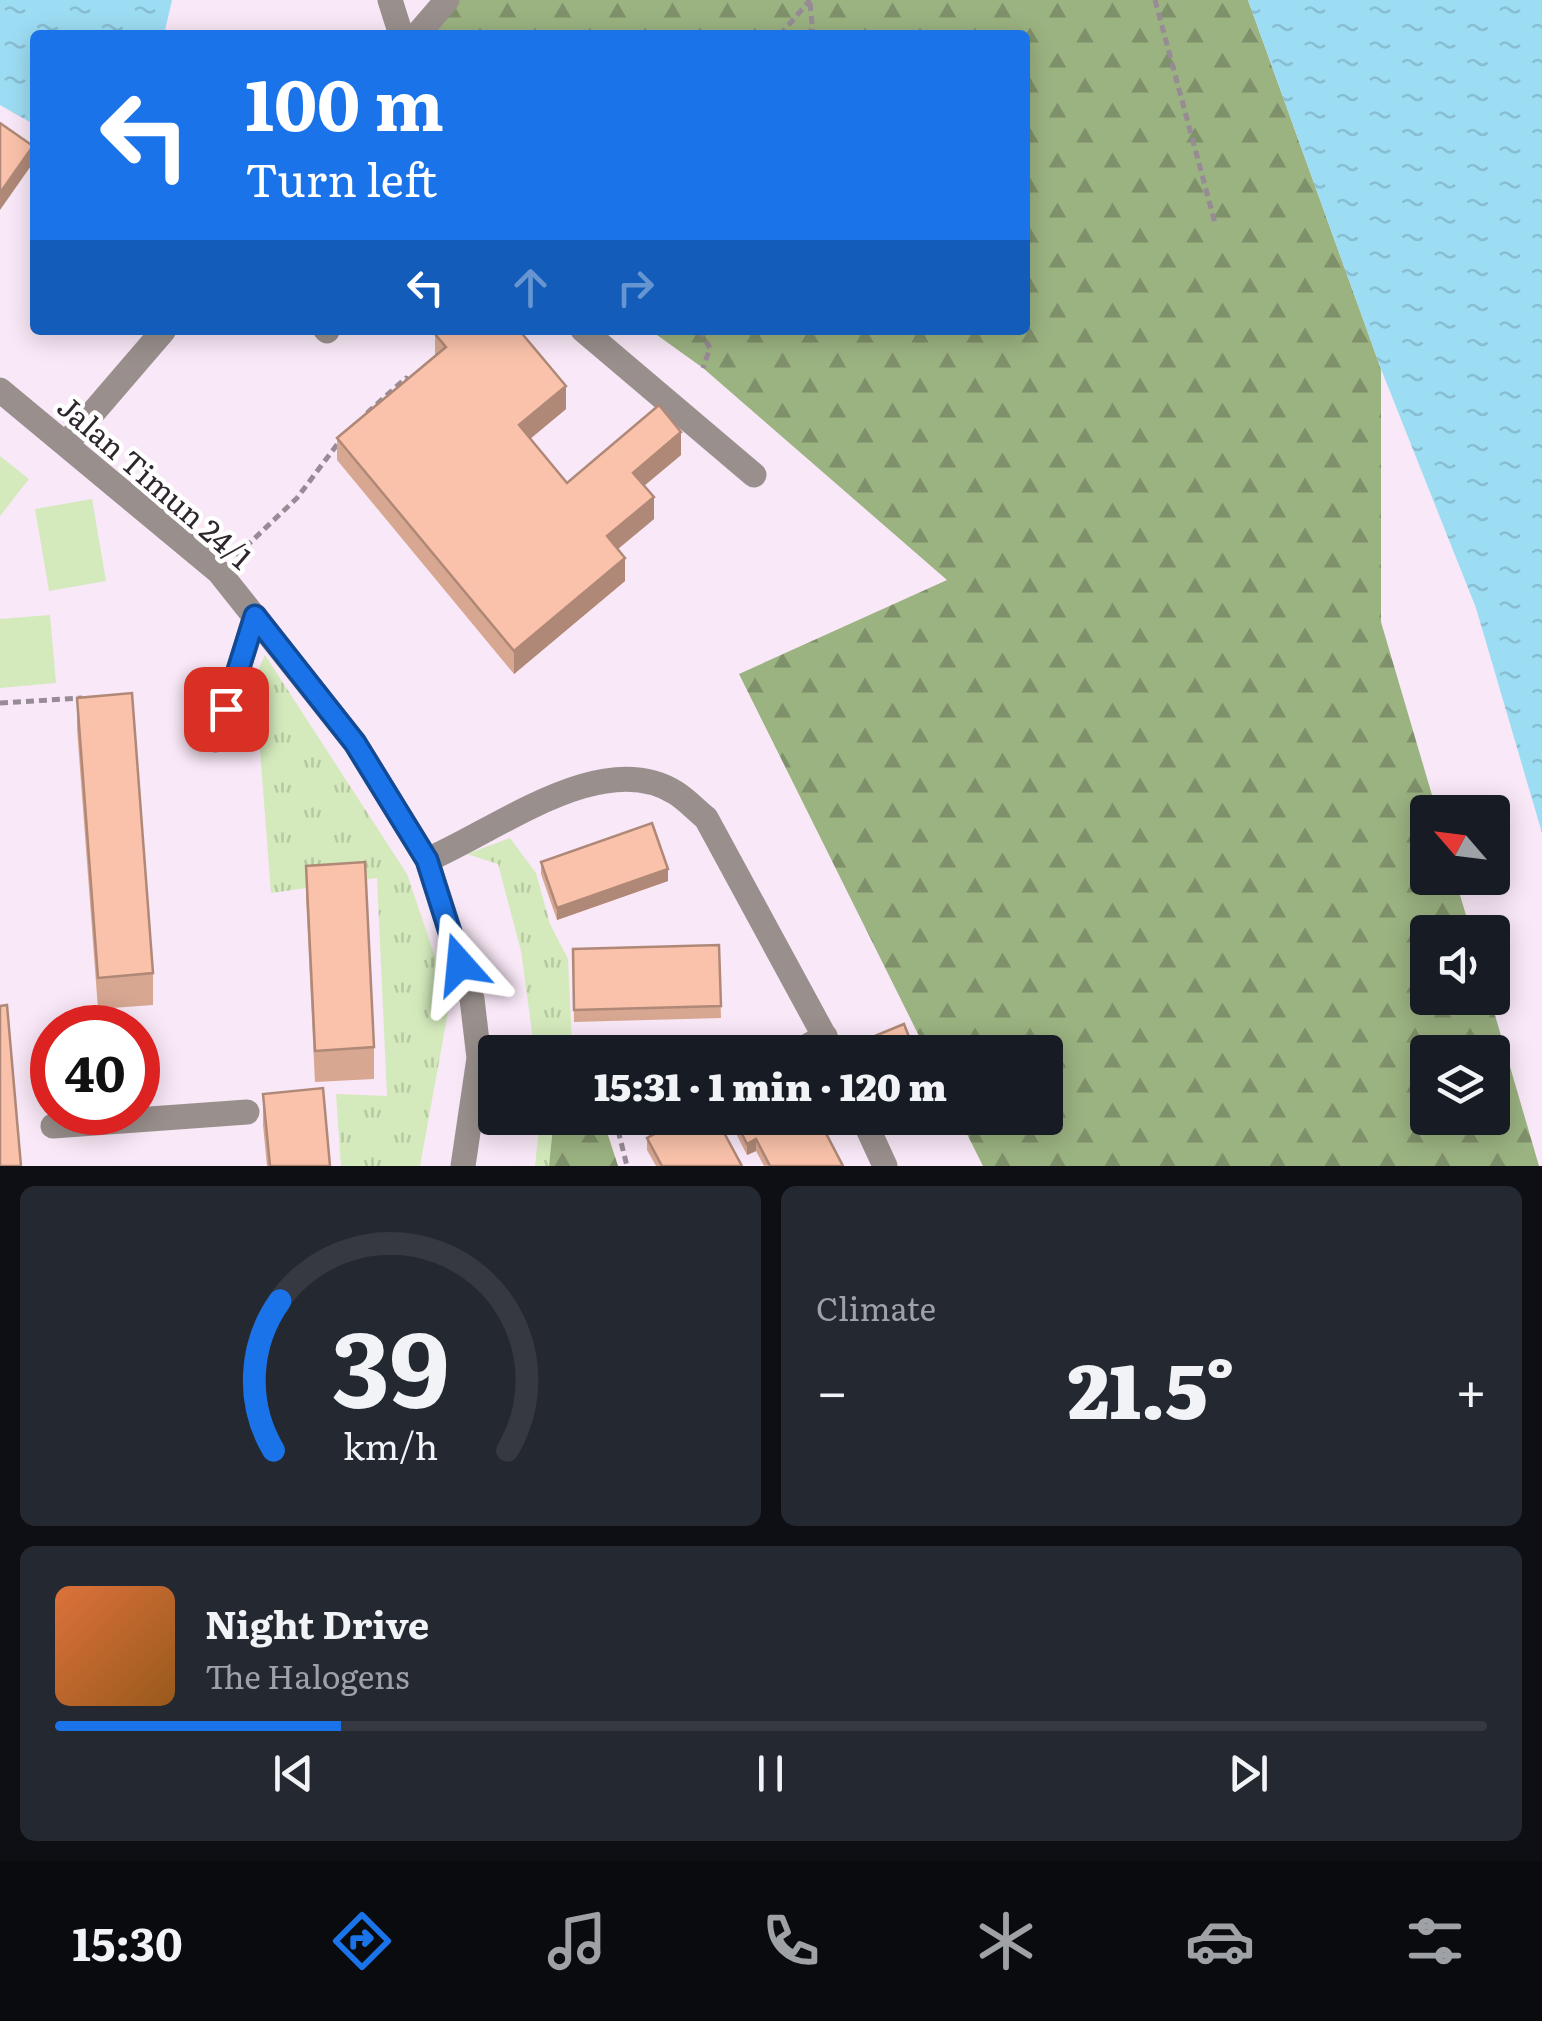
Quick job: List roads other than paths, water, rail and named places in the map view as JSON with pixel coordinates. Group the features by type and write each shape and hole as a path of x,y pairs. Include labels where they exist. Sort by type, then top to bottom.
{"street":[{"path":"390,0 399,30"},
{"path":"421,30 447,0"},
{"path":"66,444 160,335"},
{"path":"588,335 754,475"},
{"name":"Jalan Timun 24/1","path":"0,390 220,572 355,743 427,860 472,999 479,1058 463,1166"},
{"path":"216,740 255,616"},
{"path":"427,860 590,780 634,778 674,792 706,818 824,1035"},
{"path":"160,1118 247,1112"},
{"path":"871,1135 885,1166"}],"water":[{"path":"0,0 172,0 165,30 30,30 30,122 0,105"},
{"path":"1248,0 1542,0 1542,833 1476,608 1381,369"}]}
